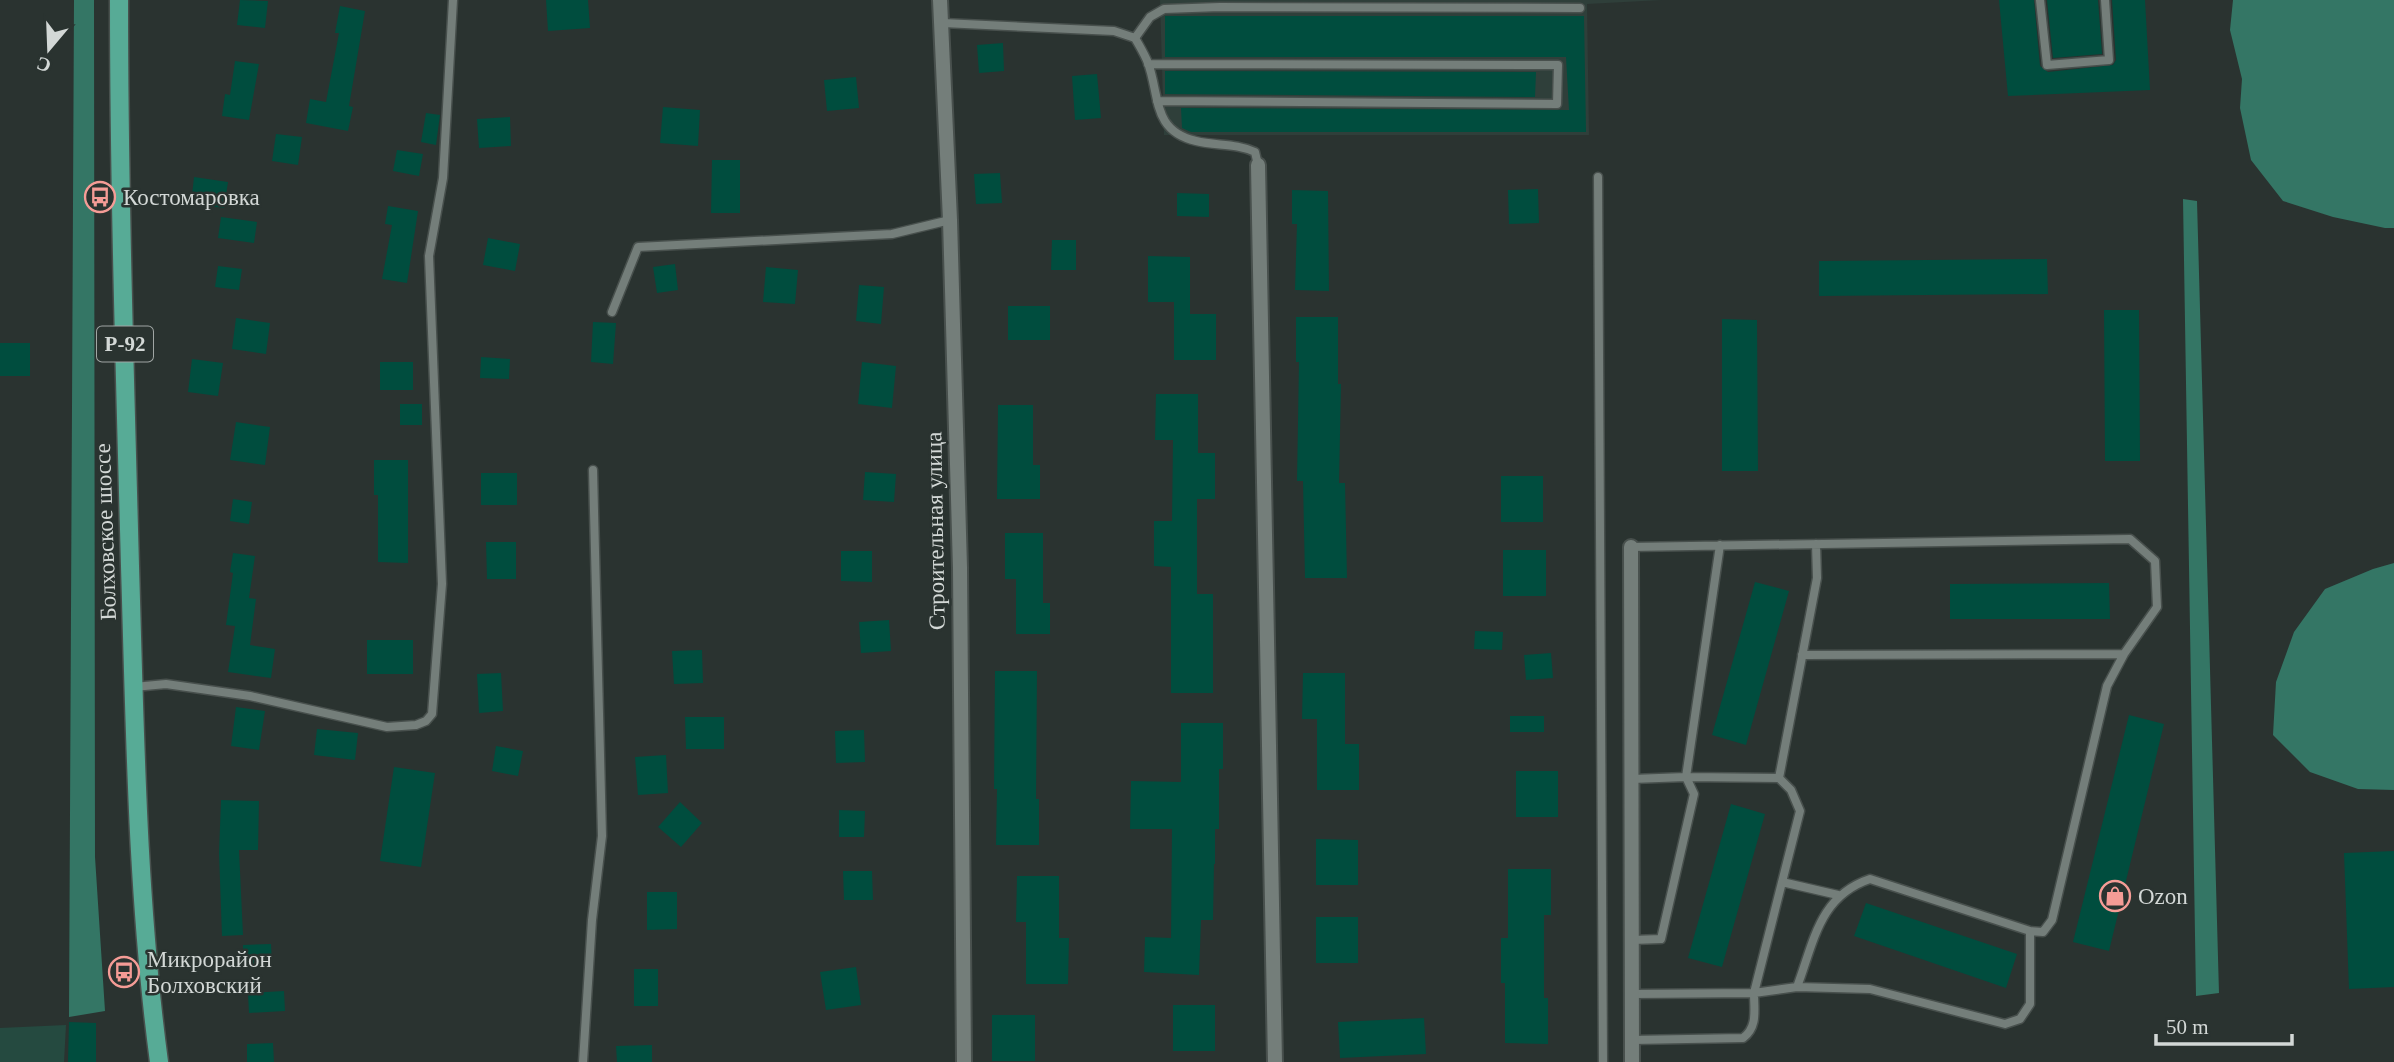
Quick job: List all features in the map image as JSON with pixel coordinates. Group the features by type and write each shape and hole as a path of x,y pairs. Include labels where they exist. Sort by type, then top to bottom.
{"main road":[{"name":"Болховское шоссе","path":"119,0 134,687 144,924 159,1062"}],"street":[{"name":"Строительная улица","path":"940,0 950,220 960,568 964,1062"},
{"path":"1258,165 1275,1062"},
{"path":"1631,547 1632,1062"}],"lane":[{"path":"134,687 166,684 250,696 387,727 415,726 426,721 432,714 442,584 429,256 443,178 453,0"},
{"path":"2040,0 2047,65 2109,60 2105,0"},
{"path":"1135,38 1150,17 1164,9 1580,8"},
{"path":"943,23 1114,31 1135,38 1148,64 1161,116 1173,132 1194,141 1245,147 1255,152 1258,165"},
{"path":"1148,64 1558,65 1557,104 1157,102"},
{"path":"1598,177 1603,1062"},
{"path":"612,312 638,247 892,233 950,220"},
{"path":"583,1062 592,920 602,836 593,470"},
{"path":"1631,547 2130,539 2155,561 2157,607 2124,654 2107,687 2052,920 2043,932 2030,931 1870,878 1853,884 1838,895 1823,917 1797,987"},
{"path":"1779,778 1817,578 1816,544"},
{"path":"1632,940 1661,939 1693,794 1686,777 1720,545"},
{"path":"1802,655 2124,654"},
{"path":"1632,779 1779,778 1791,790 1800,811 1754,993 1754,1024 1751,1032 1743,1038 1632,1040"},
{"path":"1782,882 1838,895"},
{"path":"1632,995 1754,993 1797,987 1870,989 2005,1024 2020,1019 2030,1004 2030,931"}],"shaded area":[{"path":"1160,0 1662,0 1587,4 1589,135 1164,135"}],"green space":[{"path":"74,0 94,0 95,857 105,1011 69,1017"},
{"path":"2233,0 2394,0 2394,228 2333,217 2283,201 2251,160 2240,108 2242,79 2230,30"},
{"path":"2183,199 2197,201 2219,993 2196,996"},
{"path":"2394,563 2394,790 2358,789 2310,772 2273,735 2276,682 2294,632 2325,589"},
{"path":"66,1025 64,1062 0,1062 0,1028"}],"building":[{"path":"240,0 268,1 265,28 237,25"},
{"path":"546,0 588,0 590,28 548,31"},
{"path":"1999,0 2034,0 2040,66 2048,72 2113,65 2116,60 2112,0 2145,0 2150,90 2008,96"},
{"path":"2047,0 2098,0 2102,54 2053,58"},
{"path":"340,6 365,11 349,106 353,107 348,131 306,123 310,99 326,102 339,33 335,33"},
{"path":"1165,16 1584,16 1586,132 1191,132 1182,128 1181,108 1569,110 1566,57 1165,57"},
{"path":"1003,43 1004,71 979,73 977,45"},
{"path":"235,61 259,64 249,120 222,116 225,94 230,95"},
{"path":"1165,71 1536,72 1535,97 1165,94"},
{"path":"1097,74 1101,118 1075,120 1072,76"},
{"path":"856,77 859,108 827,111 824,80"},
{"path":"663,107 700,110 698,146 660,143"},
{"path":"426,113 440,115 436,145 421,142"},
{"path":"510,117 511,146 479,148 477,119"},
{"path":"276,134 302,137 298,165 272,161"},
{"path":"397,150 423,154 419,176 393,171"},
{"path":"712,160 740,160 740,213 711,213"},
{"path":"1000,173 1002,203 976,204 974,174"},
{"path":"194,177 228,182 224,208 191,204"},
{"path":"1538,189 1539,223 1509,224 1508,190"},
{"path":"1292,190 1328,191 1329,291 1295,290 1297,224 1292,224"},
{"path":"1177,193 1209,194 1209,217 1177,216"},
{"path":"388,206 418,211 407,283 382,279 392,225 385,224"},
{"path":"221,217 257,222 254,243 218,238"},
{"path":"488,238 520,244 515,271 483,265"},
{"path":"1052,240 1076,240 1076,270 1051,270"},
{"path":"1148,256 1190,257 1190,314 1216,314 1216,360 1174,360 1174,302 1148,302"},
{"path":"2047,259 2048,294 1819,296 1819,261"},
{"path":"675,264 678,290 657,293 653,267"},
{"path":"218,266 242,269 239,290 215,287"},
{"path":"766,267 798,270 795,304 763,302"},
{"path":"859,285 884,287 881,324 856,321"},
{"path":"1008,306 1050,306 1050,340 1008,340"},
{"path":"2104,310 2139,310 2140,461 2105,461"},
{"path":"1296,317 1338,317 1338,384 1341,384 1339,483 1345,483 1347,578 1305,578 1303,481 1297,481 1299,362 1296,362"},
{"path":"236,318 270,323 266,354 232,349"},
{"path":"1722,319 1757,320 1758,471 1722,471"},
{"path":"593,322 616,323 613,364 591,362"},
{"path":"0,343 30,343 30,376 0,376"},
{"path":"481,357 510,359 509,379 480,378"},
{"path":"192,359 223,363 218,396 188,392"},
{"path":"380,362 413,362 413,390 380,390"},
{"path":"862,362 896,366 892,408 858,404"},
{"path":"1156,394 1198,394 1198,453 1215,453 1215,499 1197,499 1197,594 1213,594 1213,693 1171,693 1171,567 1154,566 1154,521 1172,521 1173,440 1155,440"},
{"path":"400,404 422,404 422,425 400,425"},
{"path":"998,405 1033,405 1033,465 1040,465 1040,499 997,499"},
{"path":"236,422 270,427 265,465 230,460"},
{"path":"374,460 408,460 408,563 378,562 378,495 374,495"},
{"path":"865,472 896,474 894,502 863,500"},
{"path":"481,473 517,473 517,505 481,505"},
{"path":"1501,476 1543,476 1543,522 1501,522"},
{"path":"233,499 252,502 249,524 230,521"},
{"path":"1005,533 1043,533 1043,603 1050,603 1050,634 1016,634 1016,579 1005,579"},
{"path":"486,542 516,542 516,579 487,579"},
{"path":"1503,550 1546,550 1546,596 1503,596"},
{"path":"841,551 872,551 872,582 841,581"},
{"path":"233,553 255,556 249,598 256,599 250,645 275,649 271,678 228,672 235,626 226,625"},
{"path":"1755,582 1789,591 1746,745 1712,735"},
{"path":"2109,583 2110,619 1950,619 1950,584"},
{"path":"889,620 891,651 861,653 859,622"},
{"path":"1475,631 1503,632 1502,650 1474,649"},
{"path":"367,640 413,640 413,674 367,674"},
{"path":"702,650 703,683 674,684 672,651"},
{"path":"1551,653 1553,678 1526,680 1524,655"},
{"path":"995,671 1037,671 1036,799 1039,799 1039,845 996,845"},
{"path":"501,673 503,711 479,713 477,674"},
{"path":"1303,673 1345,673 1345,744 1359,744 1359,790 1317,790 1317,719 1302,719"},
{"path":"236,707 265,711 259,750 231,746"},
{"path":"2129,715 2164,724 2109,951 2073,942"},
{"path":"1510,716 1544,716 1544,732 1510,732"},
{"path":"685,717 724,717 724,749 686,749"},
{"path":"1181,723 1223,723 1223,769 1219,769 1219,829 1215,829 1213,920 1201,920 1199,975 1144,972 1145,937 1171,938 1172,829 1130,829 1131,781 1181,782"},
{"path":"317,729 358,733 355,760 314,755"},
{"path":"864,730 865,762 836,763 835,731"},
{"path":"496,746 523,751 518,776 492,771"},
{"path":"666,755 668,793 638,795 635,757"},
{"path":"394,767 435,773 421,867 380,861"},
{"path":"1516,771 1558,771 1558,817 1516,817"},
{"path":"221,800 259,801 258,850 239,850 243,935 222,936 219,853"},
{"path":"680,802 702,823 681,847 658,827"},
{"path":"1731,804 1765,814 1722,967 1688,958"},
{"path":"839,810 865,811 864,837 839,837"},
{"path":"1316,839 1358,840 1358,885 1316,885"},
{"path":"2394,851 2394,987 2349,989 2344,853"},
{"path":"1508,869 1551,869 1551,915 1544,915 1544,998 1548,998 1548,1044 1505,1043 1505,983 1501,983 1501,938 1508,938"},
{"path":"843,871 872,871 873,900 844,900"},
{"path":"1017,876 1059,876 1059,938 1069,938 1068,984 1026,984 1026,922 1016,922"},
{"path":"647,892 677,892 677,929 647,930"},
{"path":"1866,903 2017,954 2006,988 1854,936"},
{"path":"1316,917 1358,917 1358,963 1316,963"},
{"path":"271,944 272,963 243,965 243,945"},
{"path":"856,967 861,1005 826,1010 820,972"},
{"path":"634,969 658,969 658,1006 634,1006"},
{"path":"284,991 285,1011 249,1013 248,993"},
{"path":"1173,1005 1215,1005 1215,1051 1173,1051"},
{"path":"992,1015 1035,1015 1035,1061 992,1061"},
{"path":"1424,1018 1426,1054 1340,1058 1338,1022"},
{"path":"69,1022 96,1023 96,1062 68,1062"},
{"path":"273,1043 274,1062 247,1062 247,1044"},
{"path":"652,1045 652,1062 617,1062 616,1046"}],"place":[{"name":"Костомаровка","path":"100,197"},
{"name":"Ozon","path":"2115,896"},
{"name":"Микрорайон Болховский","path":"124,972"}]}
